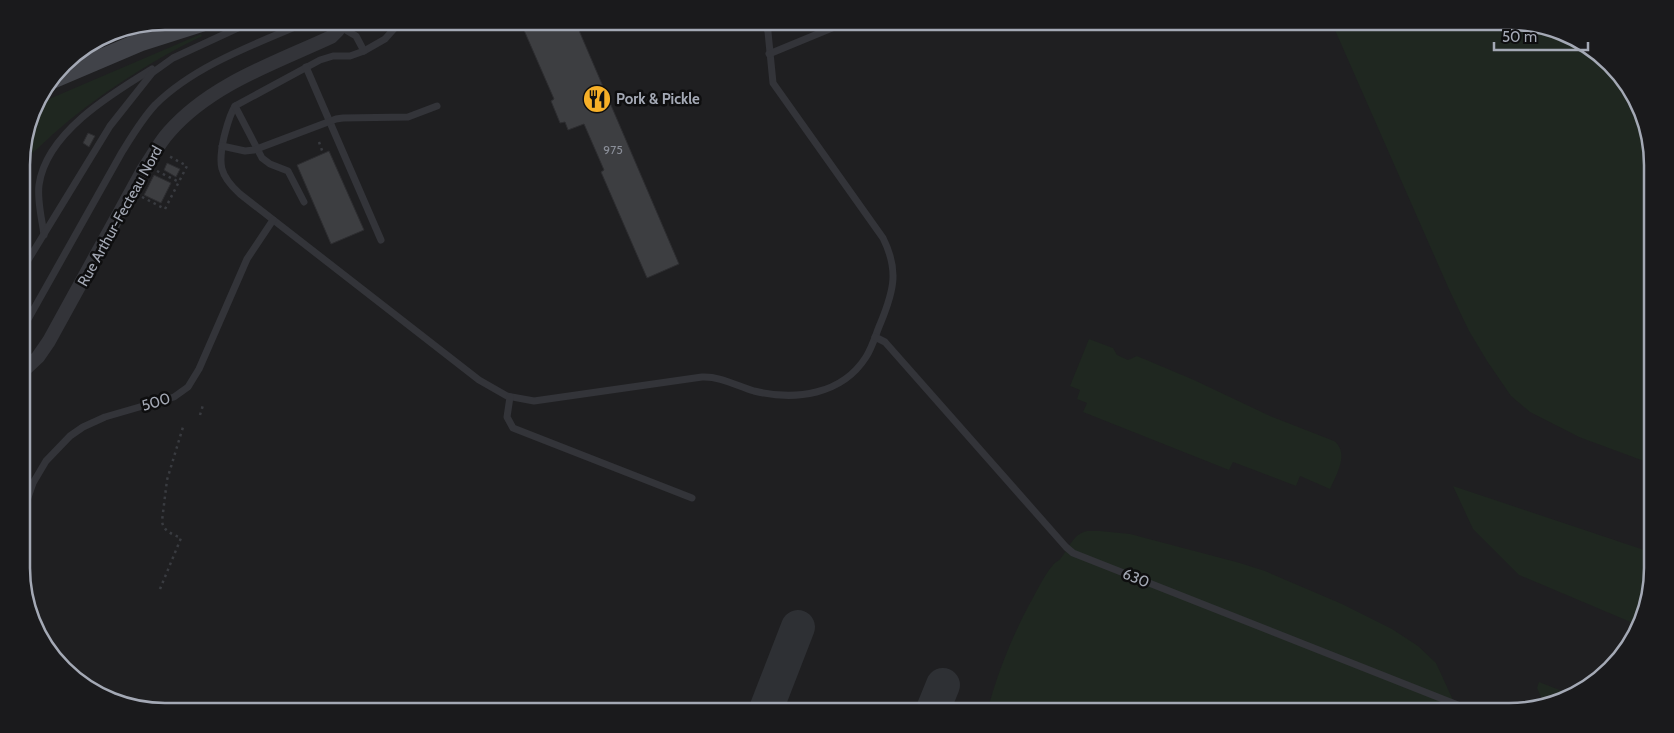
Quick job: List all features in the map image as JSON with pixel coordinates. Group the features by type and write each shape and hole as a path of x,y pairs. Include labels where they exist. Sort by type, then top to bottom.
{"street":[{"path":"140,42 158,30"},
{"path":"65,74 140,42 178,30"},
{"name":"Rue Arthur-Fecteau Nord","path":"30,364 38,357 49,341 143,170 160,143 173,127 189,112 217,92 236,81 331,37 336,30"}],"lane":[{"path":"44,235 38,192 39,182 48,159 60,139 90,111 144,74 173,58 234,30"},
{"path":"30,316 122,152 154,107 175,88 197,74 289,30"},
{"path":"348,30 356,36 364,51"},
{"path":"393,30 385,39 364,51 350,56 327,57 235,106 228,119 220,156 225,178 273,220 478,380 510,397 534,401 707,377 771,394 815,393 829,389 854,371 866,356 890,300 894,283 894,270 890,252 883,238 772,84 767,30"},
{"path":"769,54 827,30"},
{"path":"30,257 118,115 152,73 173,58"},
{"path":"306,67 381,240"},
{"path":"235,106 256,149 266,162 288,171 292,175 304,202"},
{"path":"222,146 245,151 256,149 329,121 343,118 408,117 437,106"},
{"name":"500","path":"30,491 33,482 46,461 70,436 83,427 105,417 174,397 188,387 198,369 247,259 273,220"},
{"name":"630","path":"875,336 885,342 1073,553 1450,703"},
{"path":"510,397 507,417 513,428 692,498"}],"path":[{"path":"318,142 323,154"},
{"path":"141,197 165,209 187,166 164,154"},
{"path":"153,170 167,179 178,182"},
{"path":"200,415 203,405"},
{"path":"160,589 181,538 168,532 162,526 162,521 167,480 182,427"}],"shaded area":[{"path":"1335,30 1518,30 1536,33 1553,37 1577,48 1605,69 1616,83 1623,93 1638,126 1643,147 1644,461 1579,437 1530,412 1511,396 1469,331"},
{"path":"1518,30 1561,40 1591,58 1605,69 1616,83 1634,113 1643,147 1644,568 1643,586 1634,620 1616,650 1605,664 1591,675 1569,689 1553,696 1518,703 156,703 113,693 83,675 69,664 58,650 40,620 31,586 30,156 40,113 48,97 69,69 97,48 113,40 147,31"},
{"path":"201,34 202,36 162,57 105,93 69,120 30,155 40,113 46,100"},
{"path":"1089,339 1113,348 1117,355 1128,360 1137,356 1194,380 1270,416 1334,441 1339,446 1341,458 1338,471 1330,489 1300,476 1296,486 1233,462 1229,470 1083,412 1087,403 1077,399 1080,390 1070,386"},
{"path":"1453,486 1644,550 1643,586 1633,623 1519,575 1473,529"},
{"path":"1100,531 1130,534 1240,563 1265,571 1342,604 1392,629 1418,646 1436,663 1454,703 990,703 1010,644 1040,584 1075,538 1082,533"},
{"path":"1539,682 1563,691 1542,699 1537,688"}],"building":[{"path":"524,30 579,30 679,264 647,278 601,172 604,170 584,124 568,130 565,122 560,123 551,101 554,99"},
{"path":"88,133 95,136 89,147 83,143"},
{"path":"329,151 364,230 331,244 297,165"},
{"path":"167,163 180,169 176,177 164,170"},
{"path":"154,175 171,183 161,203 144,195"}],"taxiway":[{"path":"768,703 798,627"},
{"path":"936,703 943,685"}],"place":[{"name":"Pork & Pickle","path":"597,99"}]}
